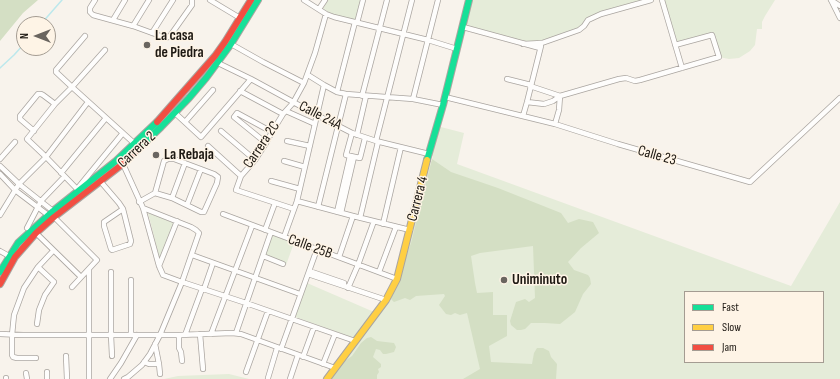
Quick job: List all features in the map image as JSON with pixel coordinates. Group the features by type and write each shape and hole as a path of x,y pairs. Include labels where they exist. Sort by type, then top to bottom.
{"main road":[{"name":"Carrera 2","path":"0,272 18,244 78,190 114,163 158,120 209,63 225,42 251,0"},
{"name":"Carrera 2","path":"0,284 15,257 52,214 115,171 175,113 218,63 258,0"},
{"name":"Carrera 4","path":"327,379 386,300 397,279 469,0"},
{"path":"115,171 114,163 122,165"}],"street":[{"path":"95,0 90,8 90,12 93,15 133,26 166,38 170,36 192,4 192,0"},
{"path":"113,20 125,0"},
{"path":"133,26 149,0"},
{"path":"152,33 173,0"},
{"path":"210,0 240,18"},
{"path":"304,0 326,14 428,40 457,49"},
{"path":"319,10 325,0"},
{"path":"337,92 363,0"},
{"path":"365,138 360,158 346,155 355,134 387,0"},
{"path":"360,218 387,96 412,0"},
{"path":"413,99 438,0"},
{"path":"463,27 523,44 541,45 579,30 588,20 601,14 651,0"},
{"path":"662,0 682,68"},
{"path":"831,0 840,4"},
{"path":"831,0 840,18"},
{"name":"Carrera 2C","path":"275,203 236,190 241,176 256,160 285,112 294,103 308,75 326,14"},
{"path":"527,102 544,104 553,101 560,96 619,79 626,78 635,81 640,80 719,57 712,35 675,45"},
{"path":"85,36 56,70 56,72 135,144"},
{"path":"231,44 304,83"},
{"path":"522,116 527,102 541,45"},
{"path":"105,50 55,104 28,139 78,190 123,133"},
{"name":"Calle 24A","path":"218,63 355,134 365,138 429,154"},
{"path":"308,75 337,92 364,96 387,96 413,99 443,105"},
{"path":"507,78 560,96"},
{"path":"175,113 201,137 251,79"},
{"path":"284,237 300,189 324,85"},
{"path":"185,122 213,90"},
{"path":"240,91 315,124"},
{"path":"34,131 20,119 20,116 38,94 43,95 55,104"},
{"path":"318,207 346,94"},
{"path":"555,124 559,110 560,96"},
{"name":"Calle 23","path":"445,97 555,124 618,144 750,182 840,98"},
{"path":"0,215 19,184 46,156 88,102"},
{"path":"266,143 234,117 236,113 272,132"},
{"path":"27,228 42,201 106,118"},
{"path":"221,131 256,160"},
{"path":"287,141 310,146"},
{"path":"0,159 15,142"},
{"path":"208,146 241,176"},
{"path":"383,224 401,147"},
{"path":"339,212 352,156"},
{"path":"139,202 155,193 164,161 168,159 174,159 214,174 218,177 217,183 204,212 201,212 172,198 155,193"},
{"path":"284,161 305,167"},
{"path":"172,198 185,163"},
{"path":"122,165 143,208 159,266 163,275 355,341"},
{"path":"0,166 19,184 42,201 52,214 97,260 72,287"},
{"path":"187,205 201,169"},
{"path":"0,174 15,190 38,207 52,214"},
{"path":"271,181 300,189"},
{"path":"101,182 119,202 123,209 131,241 130,244 112,250 104,222 123,209"},
{"path":"297,200 318,207 410,230"},
{"path":"265,230 275,203 294,209"},
{"path":"124,379 128,378 144,362 160,335 182,282 199,233 191,227 143,208"},
{"name":"Calle 25B","path":"223,214 397,279"},
{"path":"339,257 353,216"},
{"path":"159,266 177,221"},
{"path":"349,286 374,221"},
{"path":"211,334 252,226"},
{"path":"379,272 396,227"},
{"path":"236,333 271,232"},
{"path":"36,233 81,277"},
{"path":"268,378 292,319 317,249"},
{"path":"0,250 9,256"},
{"path":"36,358 17,358 12,355 14,315 24,288 38,267 54,251"},
{"path":"192,255 300,294"},
{"path":"263,256 283,264"},
{"path":"185,335 213,263"},
{"path":"37,324 39,310 45,295 54,282 38,267"},
{"path":"89,269 89,379"},
{"path":"111,272 112,356"},
{"path":"308,272 386,300"},
{"path":"131,280 131,335"},
{"path":"246,372 256,340 268,311"},
{"path":"290,379 314,327"},
{"path":"0,334 89,336 236,333 335,368"},
{"path":"200,334 203,369"},
{"path":"323,364 335,334"},
{"path":"110,379 137,335"},
{"path":"179,335 179,348 182,362"},
{"path":"155,344 160,374"},
{"path":"66,356 67,379"},
{"path":"144,362 149,364 159,364"},
{"path":"46,372 47,379"},
{"path":"26,373 26,379"}],"green space":[{"path":"0,0 38,0 21,16 16,16 16,22 0,41"},
{"path":"328,0 361,0 356,20 332,14 323,9"},
{"path":"469,0 651,0 588,20 584,26 542,43 523,44 463,27"},
{"path":"662,0 775,0 762,22 762,29 757,29 755,45 750,51 739,58 729,59 719,57 712,35 675,45"},
{"path":"437,126 464,133 457,164 791,286 840,202 840,379 327,379 376,314 397,279 410,230 433,156 430,154"},
{"path":"432,159 451,172 498,188 561,213 568,223 579,219 593,222 599,233 581,248 568,262 574,270 588,275 591,284 583,294 575,312 560,324 531,323 525,329 521,330 517,330 511,325 510,321 516,302 525,299 529,302 535,298 533,246 480,253 471,256 477,293 493,292 493,315 507,315 507,336 489,346 491,362 532,364 534,353 537,348 543,348 549,351 551,357 557,364 556,379 463,379 480,369 467,313 460,315 455,313 451,315 446,314 439,305 445,296 444,294 416,296 410,300 405,298 394,302 391,299 411,243"},
{"path":"148,213 174,222 161,256 159,256"},
{"path":"271,234 294,243 286,265 264,256"},
{"path":"307,283 374,312 354,338 295,317"},
{"path":"371,337 377,341 394,343 396,347 394,352 386,354 383,354 380,350 376,349 373,357 381,364 381,367 378,369 379,372 377,379 327,379 335,368 352,356 361,343 367,338"},
{"path":"229,374 249,379 164,379 178,376"}],"waterway":[{"path":"48,16 62,0"},
{"path":"0,68 16,53"}],"traffic: fast":[{"path":"139,148 189,98 206,78 231,44 258,0"},
{"path":"427,160 443,105 469,0"},
{"path":"0,272 18,243 53,211 116,161 157,122"}],"traffic: slow":[{"path":"327,379 386,300 397,279 427,160"}],"traffic: jam":[{"path":"157,122 215,56 251,0"},
{"path":"0,284 15,257 36,233 54,217 120,166 139,148"}],"place":[{"name":"La casa de Piedra","path":"147,45"},
{"name":"La Rebaja","path":"156,155"},
{"name":"Uniminuto","path":"504,280"}]}
